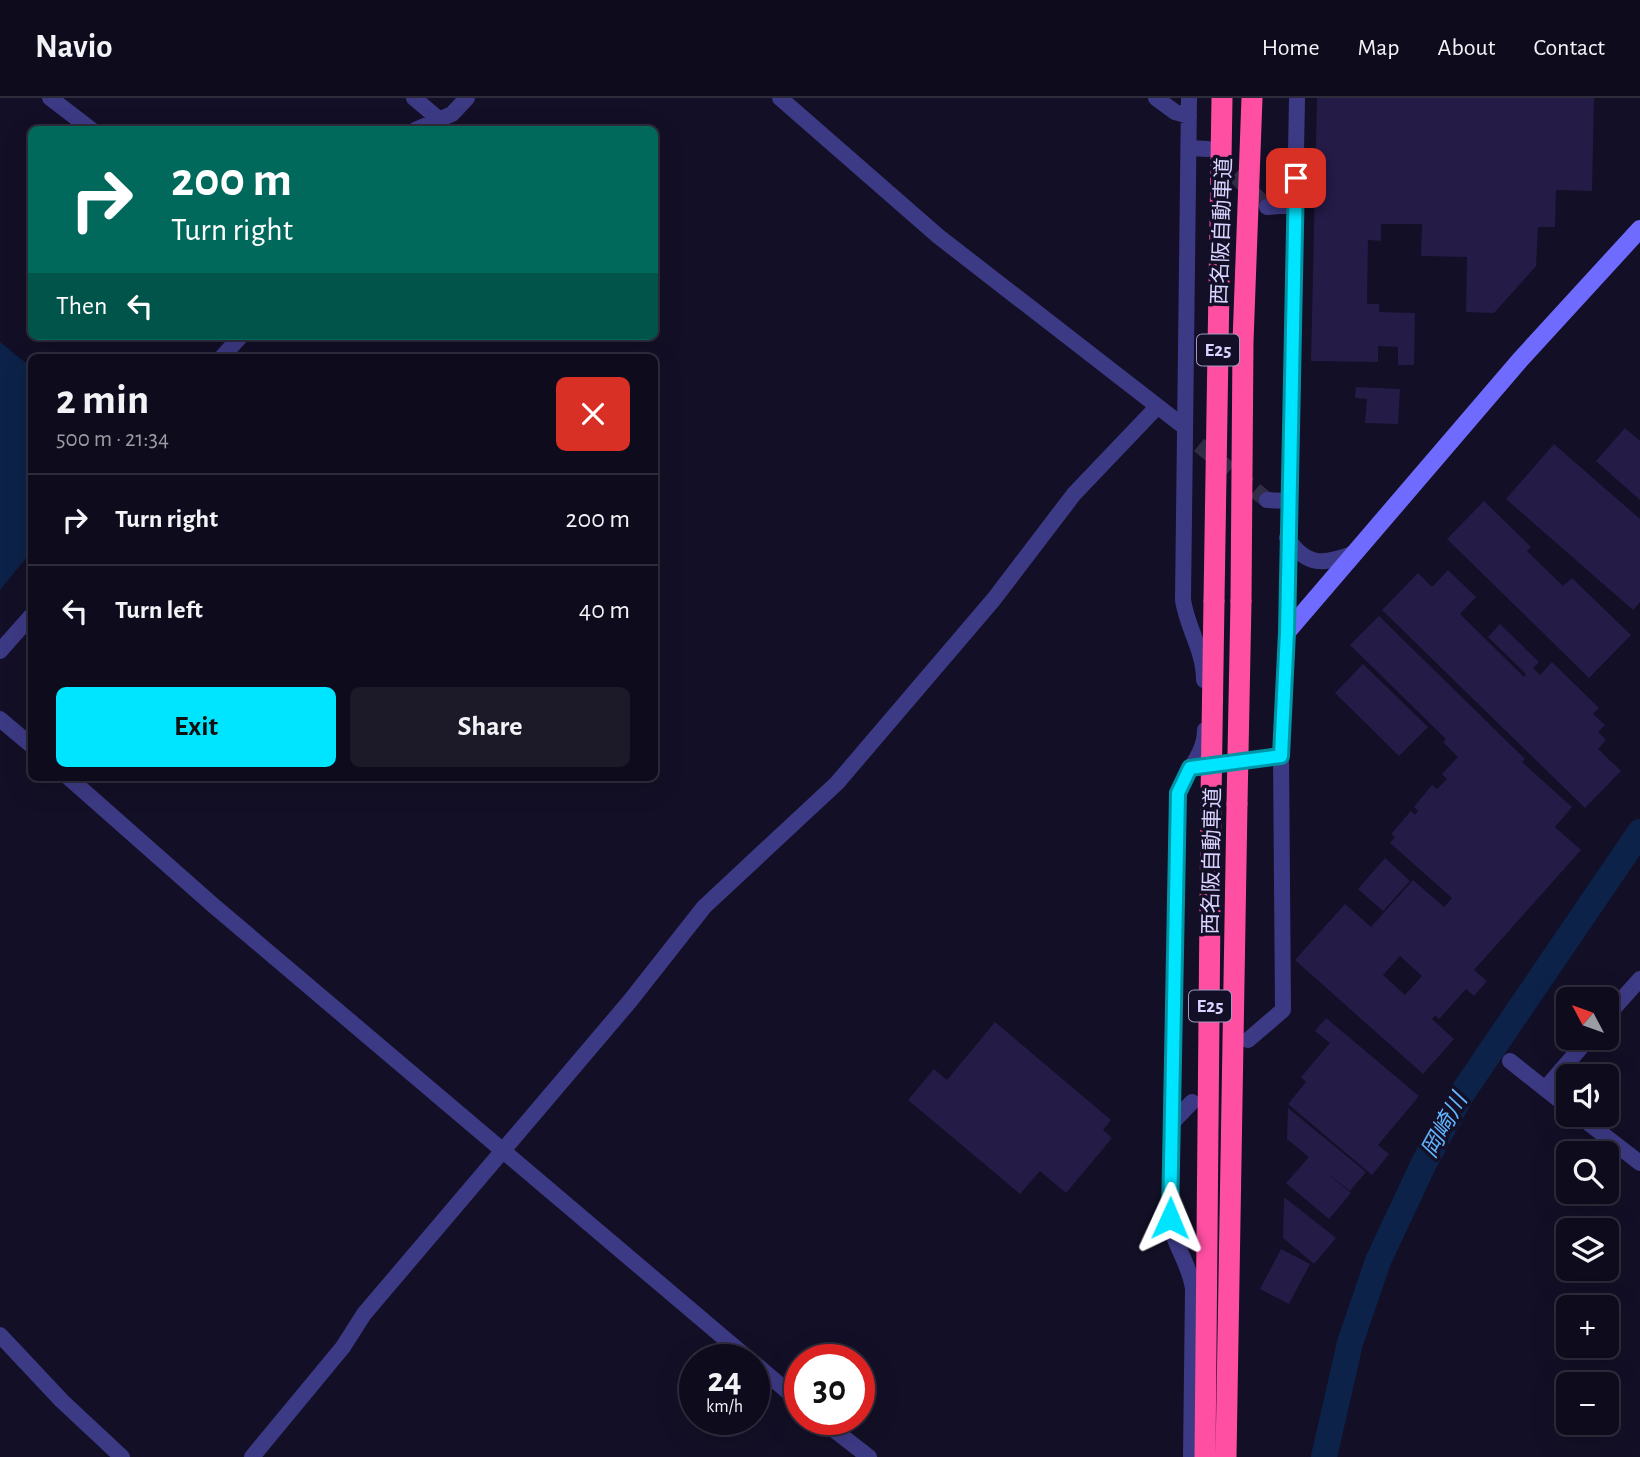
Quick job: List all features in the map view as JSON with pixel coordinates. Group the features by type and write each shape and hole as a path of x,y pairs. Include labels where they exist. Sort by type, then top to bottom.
{"highway":[{"name":"西名阪自動車道","path":"1205,1457 1211,799 1222,98"},
{"name":"西名阪自動車道","path":"1226,1457 1243,342 1252,98"}],"street":[{"path":"50,98 87,126"},
{"path":"414,98 441,121"},
{"path":"427,126 453,114 467,98"},
{"path":"780,98 938,236 1184,426"},
{"path":"1156,98 1175,112 1189,116"},
{"path":"1189,98 1184,426 1191,445 1183,600 1201,653 1205,681 1206,735 1178,793 1171,1231 1192,1276 1194,1289 1191,1457"},
{"path":"1248,1040 1283,1010 1281,756 1287,632 1297,98"},
{"path":"1190,148 1208,149"},
{"path":"1268,207 1295,205"},
{"path":"1287,632 1520,360 1640,229"},
{"path":"225,354 237,340"},
{"path":"252,1457 343,1347 364,1314 630,1001 704,907 837,783 994,599 1074,494 1157,407"},
{"path":"1267,500 1288,501"},
{"path":"1287,538 1297,553 1312,561 1332,560 1355,553"},
{"path":"0,651 28,620"},
{"path":"0,719 28,743"},
{"path":"1190,768 1281,756"},
{"path":"73,781 214,906 732,1344"},
{"path":"1619,1002 1640,979"},
{"path":"1545,1089 1579,1050"},
{"path":"1510,1061 1556,1098"},
{"path":"1172,1123 1192,1102"},
{"path":"1594,1127 1640,1163"},
{"path":"0,1335 62,1401 122,1457"},
{"path":"770,1376 784,1388"},
{"path":"841,1435 869,1457"}],"water":[{"path":"0,342 28,365 28,556 0,590"}],"building":[{"path":"1317,98 1594,98 1592,191 1556,190 1555,227 1538,227 1536,266 1494,313 1466,312 1467,257 1421,256 1422,224 1381,224 1381,241 1368,240 1367,304 1379,304 1379,312 1415,313 1414,365 1398,365 1398,347 1378,346 1378,362 1311,361"},
{"path":"1356,387 1400,389 1398,424 1365,423 1367,399 1355,398"},
{"path":"1625,428 1640,441 1640,500 1596,461"},
{"path":"1554,444 1640,519 1640,602 1633,610 1506,499"},
{"path":"1484,501 1531,547 1527,551 1563,586 1572,578 1631,635 1589,678 1447,539"},
{"path":"1448,570 1476,597 1460,614 1524,677 1526,674 1488,637 1500,624 1539,662 1533,668 1540,675 1552,662 1599,708 1593,714 1605,725 1598,732 1606,740 1598,749 1621,771 1585,808 1382,610 1418,573 1432,587"},
{"path":"1379,616 1525,759 1522,762 1572,807 1555,827 1581,850 1474,970 1487,981 1474,996 1466,989 1439,1019 1435,1015 1432,1019 1454,1039 1423,1074 1295,960 1345,904 1371,927 1413,880 1444,907 1452,898 1390,843 1395,837 1391,834 1411,811 1415,815 1418,811 1414,807 1432,785 1437,789 1447,779 1442,774 1458,757 1443,742 1446,739 1350,645","holes":["1400,956 1422,976 1405,995 1383,975"]},
{"path":"1363,664 1428,727 1399,756 1335,693"},
{"path":"1385,858 1410,881 1383,911 1358,889"},
{"path":"1326,1018 1419,1096 1378,1145 1389,1154 1372,1175 1288,1104 1306,1082 1301,1077 1330,1043 1315,1031"},
{"path":"995,1022 1111,1120 1103,1130 1112,1138 1066,1193 1040,1171 1020,1194 908,1100 934,1069 947,1080"},
{"path":"1288,1108 1366,1172 1350,1191 1323,1170 1351,1193 1329,1219 1286,1183 1309,1157 1287,1139"},
{"path":"1284,1197 1336,1238 1314,1264 1283,1238"},
{"path":"1281,1249 1310,1264 1289,1304 1260,1289"}],"waterway":[{"name":"岡崎川","path":"1324,1457 1350,1343 1378,1261 1424,1163 1461,1095 1640,832"}],"tunnel":[{"path":"1217,158 1267,207"},
{"path":"1199,445 1267,500"}],"route":[{"path":"1170,1218 1178,793 1182,779 1190,768 1281,756 1287,632 1296,178"}]}
